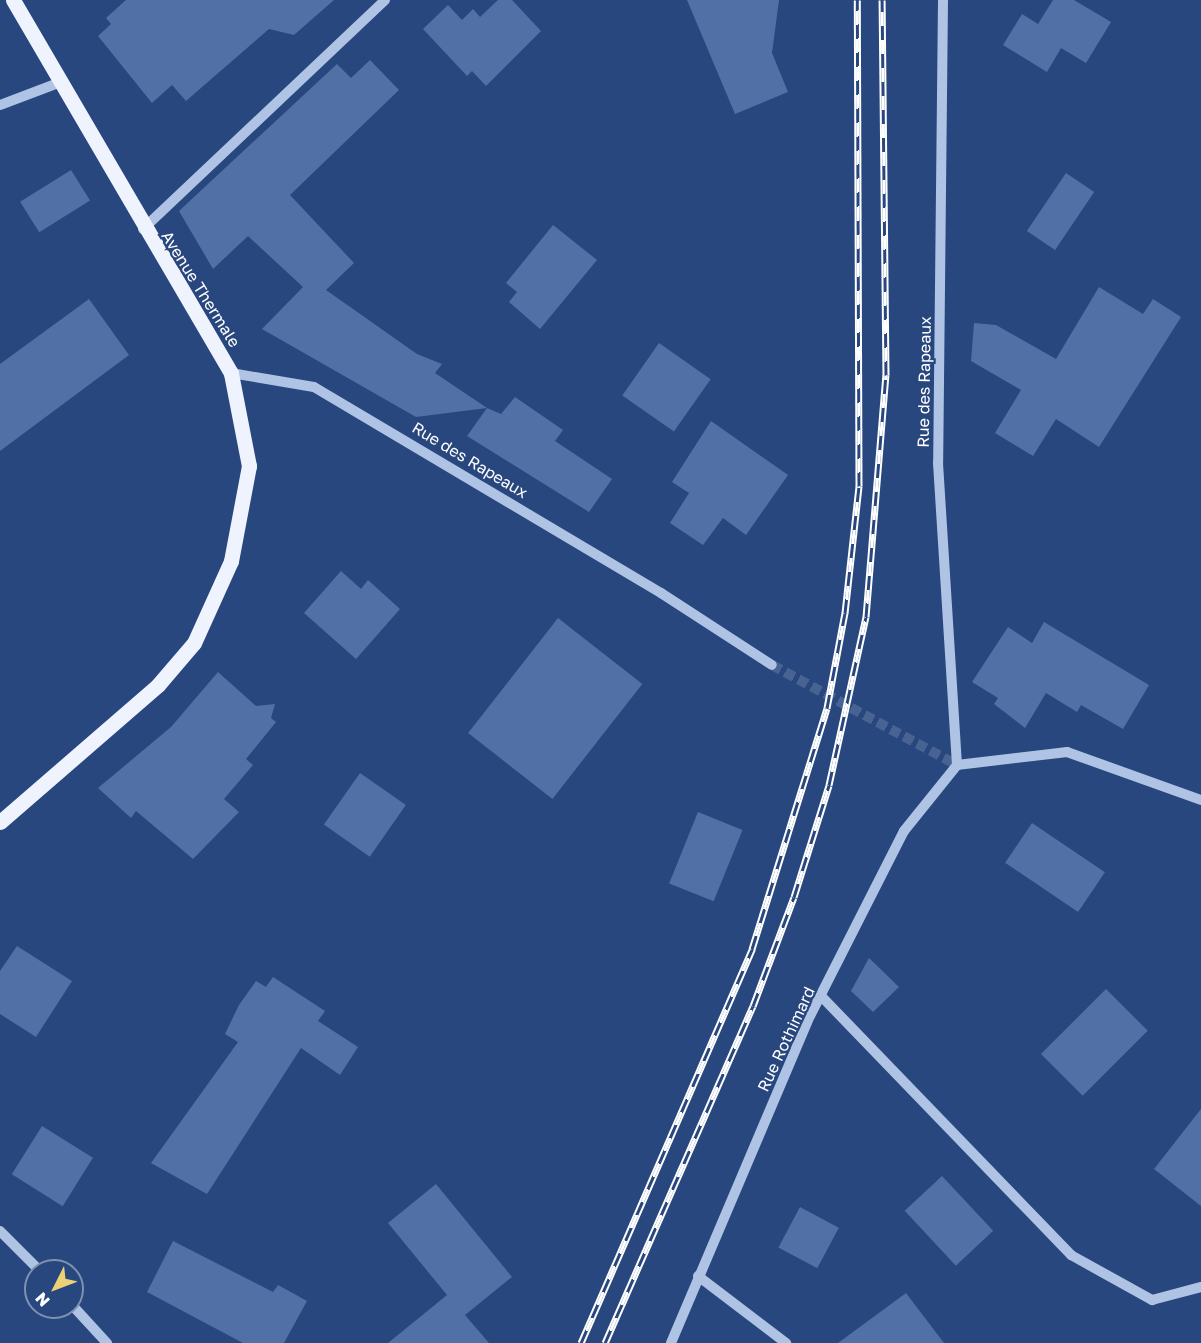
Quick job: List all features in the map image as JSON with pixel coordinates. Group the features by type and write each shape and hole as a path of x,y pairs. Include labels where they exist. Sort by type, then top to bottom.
{"main road":[{"name":"Avenue Thermale","path":"0,822 179,665 207,620 231,561 249,466 231,373 143,229 13,0"}],"street":[{"path":"143,229 385,0"},
{"name":"Rue des Rapeaux","path":"943,0 938,463 957,765"},
{"path":"0,105 61,82"},
{"name":"Rue des Rapeaux","path":"231,373 314,387 470,477 772,665"},
{"path":"957,765 1067,752 1201,800"},
{"name":"Rue Rothimard","path":"671,1343 698,1276 822,998 904,831 957,765"},
{"path":"822,998 1071,1255 1152,1300 1201,1287"},
{"path":"0,1230 28,1259"},
{"path":"698,1276 786,1343"},
{"path":"84,1318 107,1343"}],"building":[{"path":"126,0 334,0 294,35 269,29 186,101 172,85 152,103 98,36 111,24 106,18"},
{"path":"498,0 512,0 541,31 486,86 472,71 467,76 423,29 448,5 462,20 473,9 480,17"},
{"path":"687,0 779,0 772,53 788,92 735,114"},
{"path":"1053,0 1074,0 1111,22 1086,63 1061,48 1047,72 1003,45 1022,14 1038,24"},
{"path":"370,60 399,90 290,195 354,263 326,290 417,354 442,364 435,373 487,408 416,417 262,329 303,287 248,236 213,269 179,211 337,64 351,78"},
{"path":"71,170 90,201 39,232 20,202"},
{"path":"1066,173 1094,192 1055,250 1027,231"},
{"path":"553,225 597,260 540,329 509,302 517,292 506,283"},
{"path":"1099,287 1143,314 1153,299 1181,317 1099,447 1056,419 1033,456 995,433 1021,390 971,361 974,323 996,325 1056,359"},
{"path":"89,299 129,355 0,451 0,364"},
{"path":"659,343 711,379 674,432 622,395"},
{"path":"515,397 563,430 555,441 612,479 589,512 467,436 487,408 501,414"},
{"path":"711,421 788,475 746,535 723,518 703,545 670,523 689,493 672,482"},
{"path":"341,571 361,589 368,580 400,609 356,659 304,613"},
{"path":"558,618 642,684 552,799 468,733"},
{"path":"1044,622 1149,685 1123,729 1081,705 1077,712 1046,693 1025,728 994,704 998,698 972,682 1008,627 1032,643"},
{"path":"218,672 256,706 275,704 271,718 276,722 246,759 253,765 224,799 239,812 193,859 136,811 131,818 98,788 171,727"},
{"path":"360,773 406,805 370,857 324,825"},
{"path":"698,812 743,830 714,901 669,883"},
{"path":"1032,823 1105,872 1078,912 1005,863"},
{"path":"17,946 72,981 36,1037 0,1014 0,971"},
{"path":"869,958 899,987 873,1012 851,991"},
{"path":"273,977 325,1011 318,1021 358,1047 340,1075 301,1048 207,1194 151,1163 238,1042 225,1034 239,1005 256,981 266,987"},
{"path":"1106,989 1148,1031 1083,1096 1041,1054"},
{"path":"1201,1109 1201,1206 1154,1169"},
{"path":"42,1126 93,1158 63,1206 12,1174"},
{"path":"942,1176 993,1231 956,1266 905,1211"},
{"path":"436,1184 512,1277 465,1315 489,1343 388,1343 447,1295 388,1223"},
{"path":"800,1207 839,1228 817,1268 778,1248"},
{"path":"173,1241 273,1292 278,1285 307,1301 284,1343 243,1343 147,1292"},
{"path":"906,1293 944,1343 838,1343"}],"tunnel":[{"path":"772,665 957,765"}],"railway":[{"path":"581,1343 752,949 827,708 845,613 859,486 857,0"},
{"path":"605,1343 753,1006 794,897 829,785 866,617 886,375 882,0"}]}
